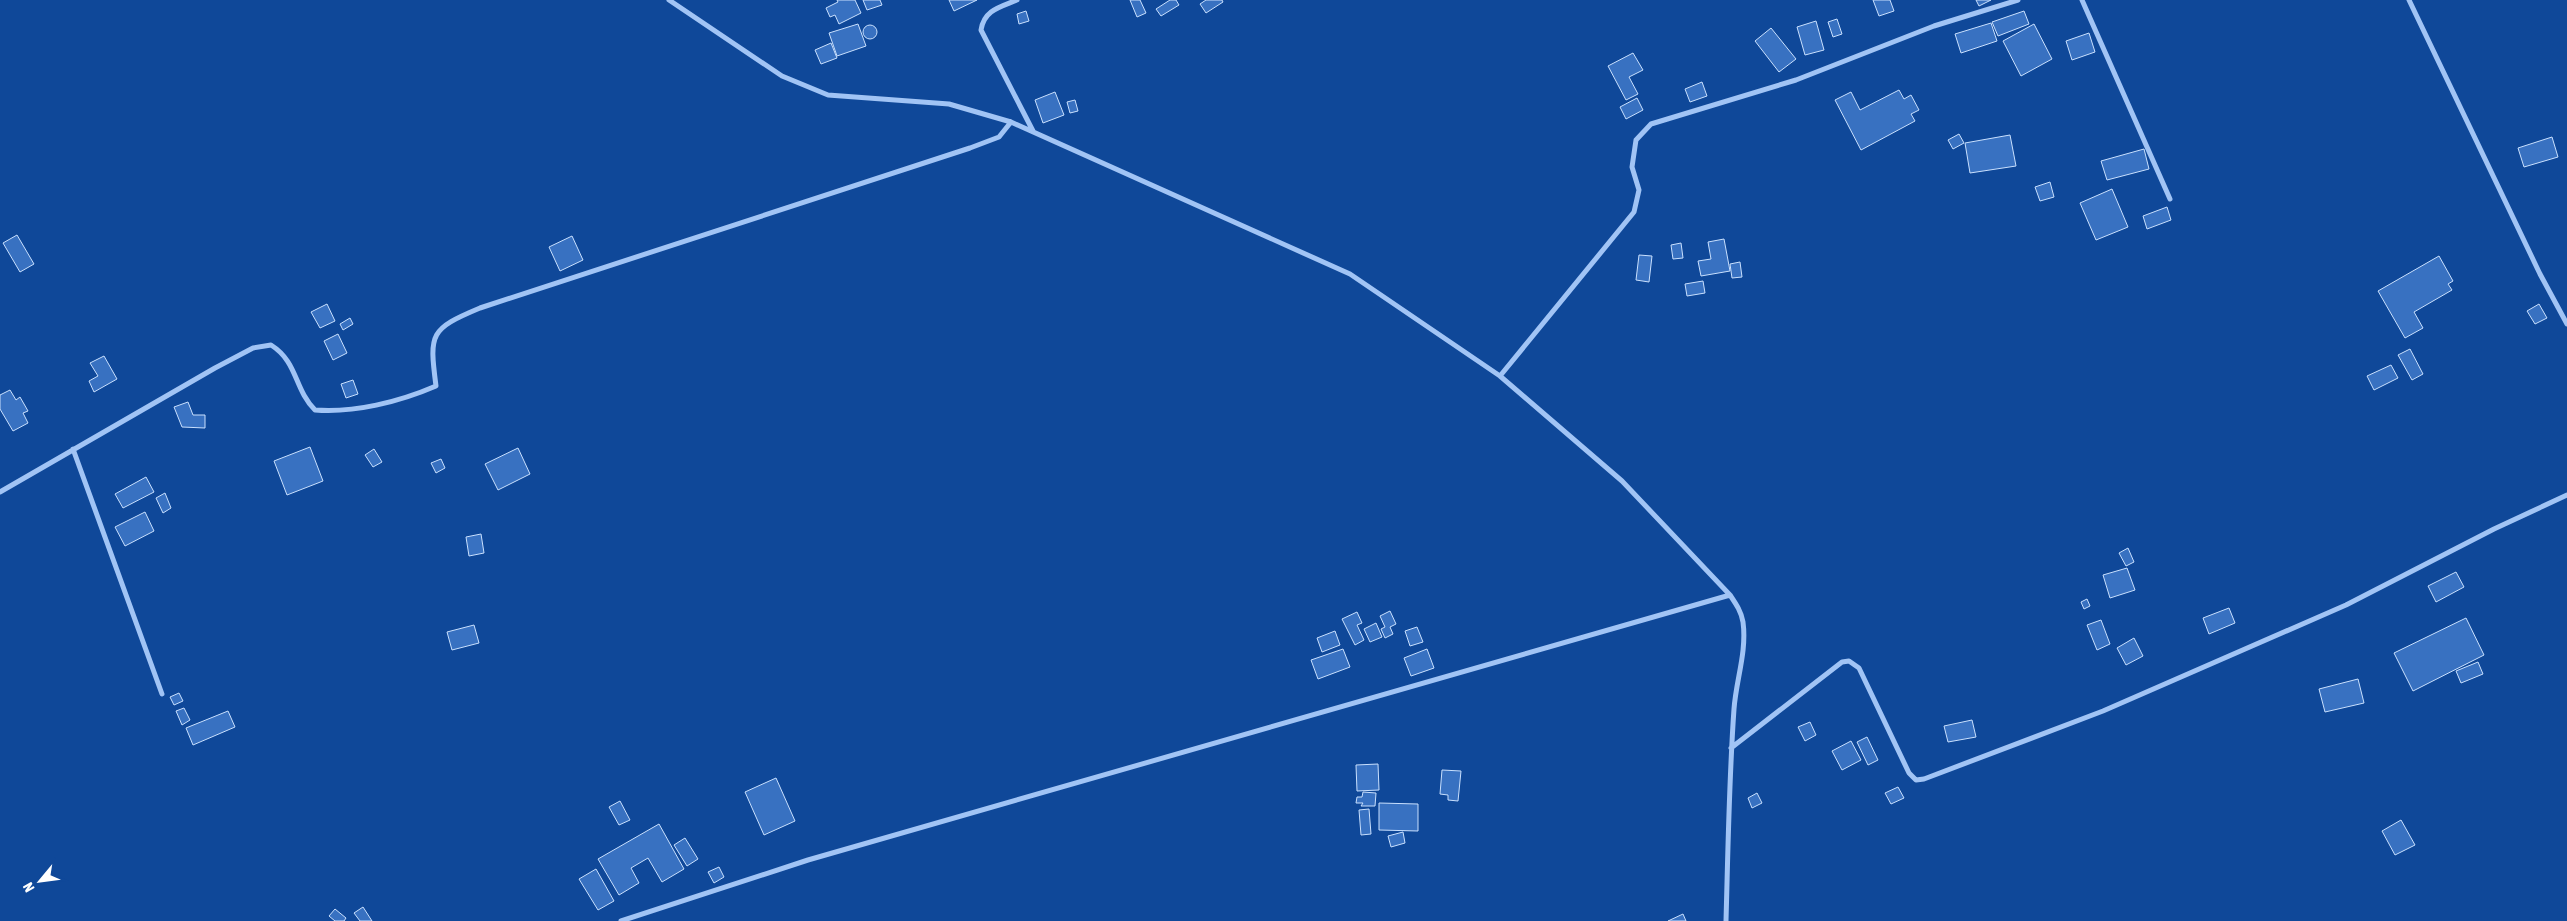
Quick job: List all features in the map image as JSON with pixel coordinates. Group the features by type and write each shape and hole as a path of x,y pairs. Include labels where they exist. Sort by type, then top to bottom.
{"street":[{"path":"669,0 782,76 828,95 949,104 1011,122 1350,274 1500,376 1622,481 1730,595 1740,609 1743,634 1742,658 1734,702 1731,748 1726,921"},
{"path":"1017,0 991,11 983,19 981,30 1034,132"},
{"path":"1500,376 1634,212 1639,190 1632,168 1636,140 1651,124 1796,80 1934,26 2018,0"},
{"path":"2082,0 2170,198"},
{"path":"2409,0 2435,49 2540,274 2567,324"},
{"path":"0,492 252,348 271,345 283,353 297,377 305,400 315,410 337,412 413,396 436,386 431,348 438,331 452,320 480,308 970,148 999,137 1011,122"},
{"path":"73,449 162,694"},
{"path":"1731,748 1842,662 1849,661 1858,668 1909,773 1916,780 1924,779 2103,711 2346,605 2494,529 2567,495"},
{"path":"620,921 808,860 1730,595"}],"building":[{"path":"837,0 855,0 861,13 839,24 835,15 830,17 826,8 838,2"},
{"path":"863,0 880,0 882,5 867,10"},
{"path":"949,0 977,0 954,11"},
{"path":"1130,0 1140,0 1146,13 1137,17"},
{"path":"1170,0 1176,0 1179,5 1161,16 1156,9"},
{"path":"1206,0 1222,0 1223,2 1206,13 1200,4"},
{"path":"1873,0 1890,0 1894,11 1879,16"},
{"path":"1976,0 1991,0 1979,6"},
{"path":"1026,11 1029,21 1019,24 1017,14"},
{"path":"2024,11 2029,24 1998,36 1992,22"},
{"path":"1837,19 1842,34 1833,37 1828,22"},
{"path":"1816,21 1824,50 1805,55 1797,27"},
{"path":"1991,23 1997,41 1961,53 1955,34"},
{"path":"858,24 866,46 837,56 829,33"},
{"path":"2034,24 2052,59 2021,76 2003,41"},
{"path":"867,25 873,25 877,32 873,39 867,39 863,35 863,29"},
{"path":"1771,28 1796,59 1779,72 1755,41"},
{"path":"2089,33 2095,52 2072,60 2066,41"},
{"path":"831,43 837,58 821,64 815,50"},
{"path":"1633,53 1643,70 1629,77 1638,94 1626,100 1608,66"},
{"path":"1702,82 1707,96 1690,102 1685,89"},
{"path":"1899,90 1904,99 1911,95 1919,110 1911,114 1915,121 1861,150 1835,100 1851,92 1860,110"},
{"path":"1055,92 1064,115 1043,123 1035,100"},
{"path":"1637,98 1643,110 1626,119 1620,107"},
{"path":"1075,100 1078,111 1070,113 1067,102"},
{"path":"1959,134 1964,143 1953,149 1948,140"},
{"path":"2010,135 2016,166 1970,173 1965,143"},
{"path":"2552,137 2558,157 2524,167 2518,148"},
{"path":"2144,149 2149,169 2107,180 2101,161"},
{"path":"2050,182 2054,197 2040,201 2035,187"},
{"path":"2112,189 2128,227 2096,240 2080,203"},
{"path":"2167,207 2171,220 2147,229 2143,216"},
{"path":"17,235 34,264 20,272 3,243"},
{"path":"572,236 583,260 560,271 549,247"},
{"path":"1724,239 1730,271 1701,276 1698,261 1711,259 1708,242"},
{"path":"1681,243 1683,258 1673,259 1671,245"},
{"path":"1639,255 1652,256 1649,282 1636,280"},
{"path":"2439,256 2453,281 2448,284 2452,290 2414,312 2423,328 2405,338 2378,291"},
{"path":"1740,262 1742,277 1732,278 1730,264"},
{"path":"1703,281 1705,293 1687,296 1685,284"},
{"path":"327,304 335,321 320,328 311,312"},
{"path":"2539,304 2547,318 2535,324 2527,311"},
{"path":"350,318 353,324 343,330 340,324"},
{"path":"338,334 347,353 333,360 324,341"},
{"path":"2410,349 2423,374 2412,380 2398,355"},
{"path":"104,356 117,379 94,392 89,381 98,376 90,363"},
{"path":"2391,365 2398,378 2374,390 2367,376"},
{"path":"353,380 358,394 346,398 341,384"},
{"path":"10,390 16,400 20,397 28,411 23,413 28,423 13,431 0,409 0,395"},
{"path":"188,402 193,415 205,415 205,428 182,427 174,407"},
{"path":"310,447 323,481 287,495 274,461"},
{"path":"518,448 530,474 498,490 485,464"},
{"path":"374,449 382,462 373,467 365,455"},
{"path":"441,459 445,468 436,473 431,463"},
{"path":"146,477 154,492 123,508 115,494"},
{"path":"165,493 171,508 163,513 156,498"},
{"path":"145,512 154,531 125,546 115,527"},
{"path":"481,534 484,553 469,556 466,537"},
{"path":"2128,548 2134,562 2126,566 2119,553"},
{"path":"2127,568 2135,590 2110,598 2103,575"},
{"path":"2456,572 2464,587 2436,602 2428,586"},
{"path":"2087,599 2090,606 2084,609 2081,602"},
{"path":"2229,608 2235,623 2209,634 2203,618"},
{"path":"1390,611 1396,624 1390,627 1393,634 1385,638 1381,629 1385,627 1380,616"},
{"path":"1357,612 1362,623 1357,625 1364,640 1355,645 1342,619"},
{"path":"2466,618 2484,655 2413,691 2394,653"},
{"path":"2101,620 2110,644 2097,650 2087,625"},
{"path":"1376,623 1382,637 1370,642 1364,629"},
{"path":"474,625 479,643 452,650 447,632"},
{"path":"1417,627 1423,642 1410,646 1405,631"},
{"path":"1335,631 1340,645 1322,652 1317,638"},
{"path":"2134,638 2143,656 2126,665 2117,648"},
{"path":"1343,649 1350,667 1318,679 1311,660"},
{"path":"1427,649 1434,668 1411,676 1404,658"},
{"path":"2478,662 2483,674 2461,683 2456,671"},
{"path":"2358,679 2364,703 2325,712 2319,689"},
{"path":"179,693 183,701 174,705 170,697"},
{"path":"184,708 190,720 182,725 176,711"},
{"path":"228,711 235,727 193,745 186,728"},
{"path":"1972,720 1976,737 1948,742 1944,726"},
{"path":"1810,722 1816,735 1805,741 1798,727"},
{"path":"1867,737 1878,760 1868,765 1857,742"},
{"path":"1851,741 1861,760 1842,770 1832,751"},
{"path":"1378,764 1379,790 1357,791 1356,765"},
{"path":"1442,770 1461,771 1458,801 1448,800 1448,795 1440,794"},
{"path":"776,778 795,821 764,835 745,792"},
{"path":"1898,787 1904,798 1891,804 1885,793"},
{"path":"1363,792 1376,793 1375,806 1361,806 1363,803 1356,803 1357,797 1362,797"},
{"path":"1757,793 1762,803 1752,808 1748,798"},
{"path":"620,801 630,820 619,825 609,807"},
{"path":"1379,803 1418,804 1418,831 1379,830"},
{"path":"1369,809 1371,834 1361,835 1359,810"},
{"path":"2401,820 2415,845 2395,855 2382,831"},
{"path":"659,824 684,869 662,882 648,858 631,868 639,883 619,895 598,859"},
{"path":"1403,832 1405,843 1391,847 1388,836"},
{"path":"685,838 698,859 687,866 674,845"},
{"path":"719,867 724,877 714,883 708,872"},
{"path":"596,869 614,901 598,910 579,879"},
{"path":"363,907 372,921 360,921 354,913"},
{"path":"335,909 346,918 344,921 335,921 329,916"},
{"path":"1683,914 1686,921 1668,921"}]}
